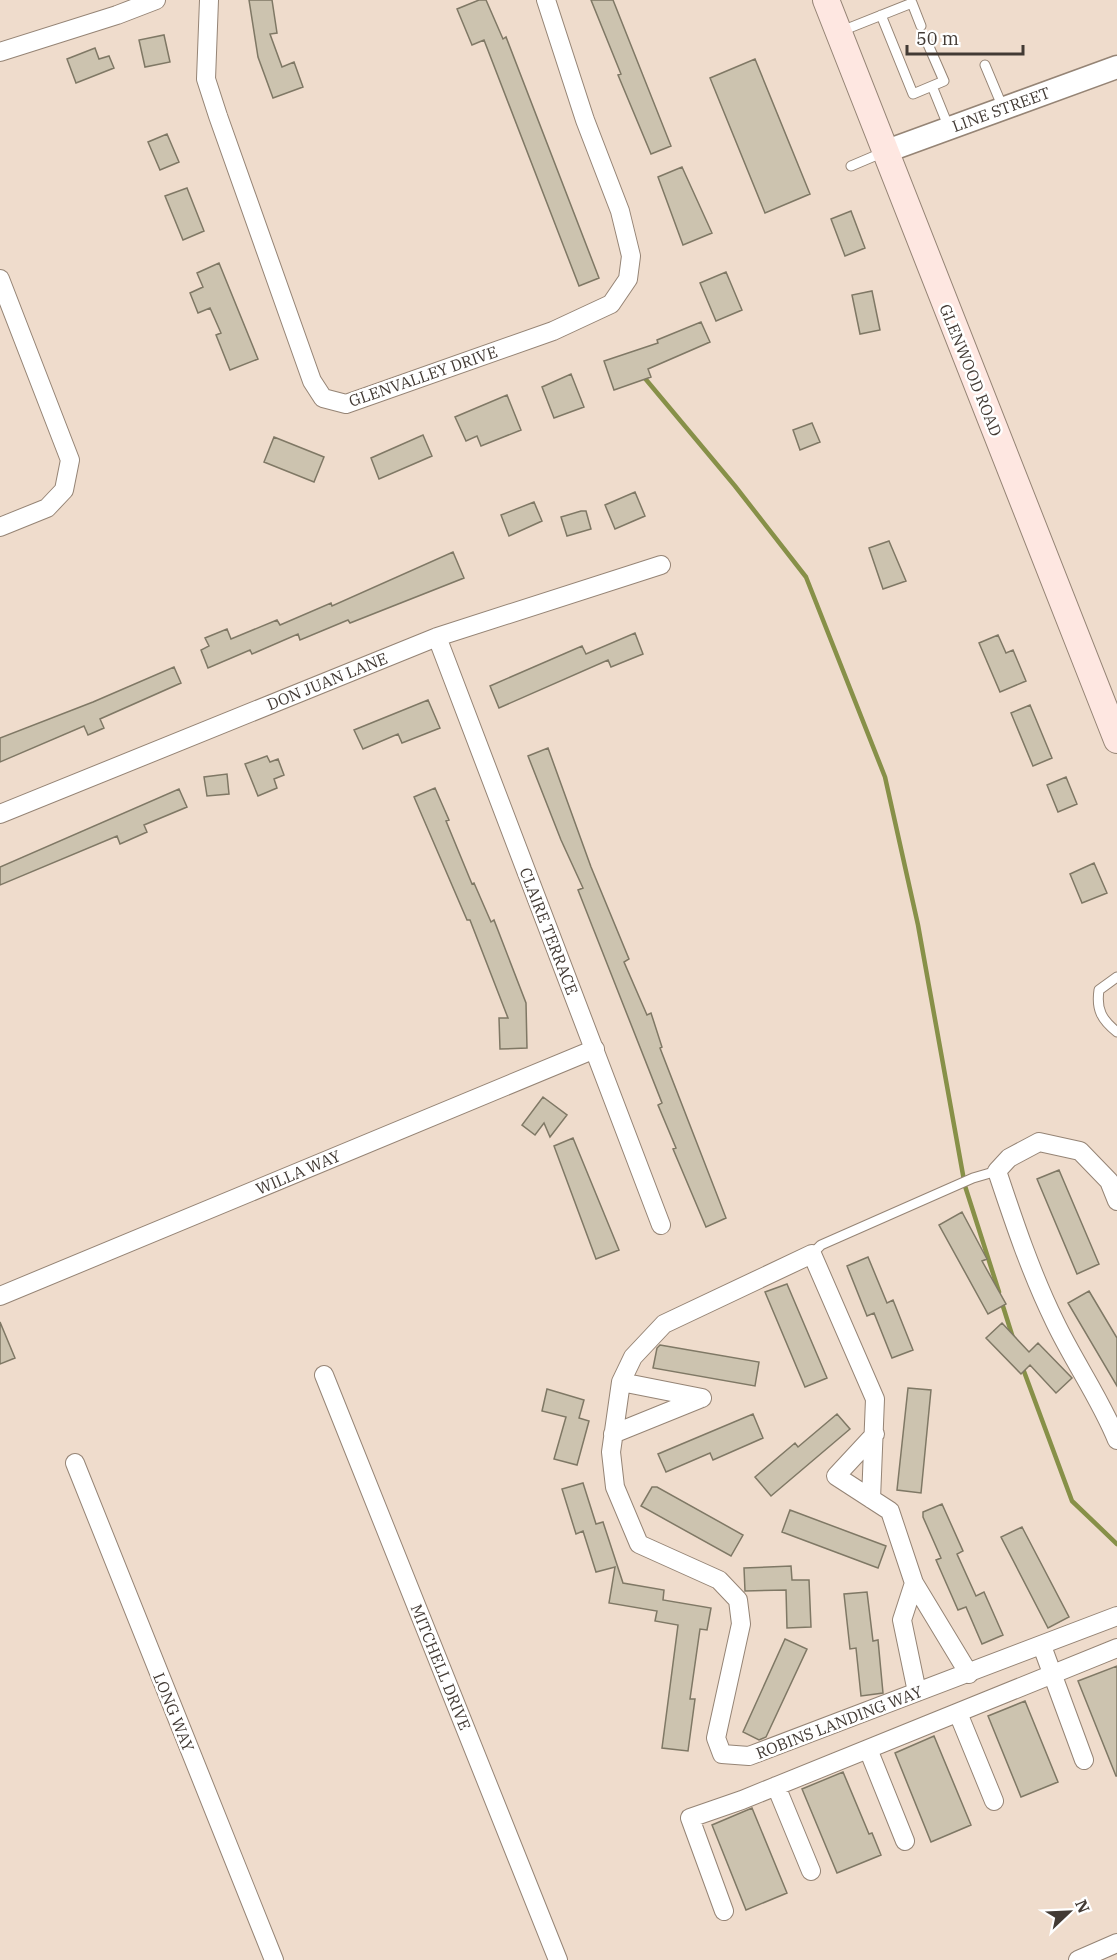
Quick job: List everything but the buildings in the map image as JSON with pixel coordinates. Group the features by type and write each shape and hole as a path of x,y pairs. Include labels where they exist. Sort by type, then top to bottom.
{"main road":[{"name":"GLENWOOD ROAD","path":"826,0 884,152 1108,692 1117,740"}],"street":[{"path":"0,52 117,15 156,0"},
{"name":"GLENVALLEY DRIVE","path":"209,0 206,79 218,116 312,381 322,398 346,404 553,331 611,304 628,279 631,256 620,211 585,120 546,0"},
{"name":"LINE STREET","path":"884,152 1117,67"},
{"path":"0,279 70,460 64,490 47,508 0,527"},
{"name":"DON JUAN LANE","path":"0,814 437,637 661,565"},
{"name":"CLAIRE TERRACE","path":"437,637 661,1225"},
{"name":"WILLA WAY","path":"0,1296 595,1049"},
{"path":"1117,1201 1109,1181 1080,1151 1039,1142 1009,1158 997,1171 1019,1239 1055,1323 1104,1409 1117,1440"},
{"path":"812,1254 875,1399 871,1499"},
{"name":"ROBINS LANDING WAY","path":"812,1254 664,1324 633,1357 621,1382 610,1452 615,1487 639,1544 719,1580 738,1600 741,1624 716,1738 722,1754 749,1756 989,1667 1111,1618"},
{"name":"MITCHELL DRIVE","path":"324,1375 558,1960"},
{"path":"613,1434 702,1398 621,1382"},
{"path":"874,1434 836,1476 890,1511 914,1583 969,1674"},
{"name":"LONG WAY","path":"75,1463 274,1960"},
{"path":"914,1583 902,1620 917,1692"},
{"path":"1111,1618 1117,1648"},
{"path":"1042,1646 1050,1675 1084,1760"},
{"name":"ROBINS LANDING WAY","path":"724,1911 690,1818 776,1786 1117,1648"},
{"path":"989,1667 1001,1695"},
{"path":"958,1713 994,1800"},
{"path":"868,1749 905,1841"},
{"path":"776,1786 811,1870"},
{"path":"1078,1960 1117,1944"}],"lane":[{"path":"839,32 912,3 918,25"},
{"path":"881,15 893,33 908,71 913,94 944,81 930,62 927,42"},
{"path":"985,65 1003,108"},
{"path":"932,86 949,128"},
{"path":"851,166 884,152"},
{"path":"1117,977 1099,990 1097,1003 1101,1018 1117,1032"},
{"path":"812,1254 821,1245 843,1235 974,1178 997,1171"}],"waterway":[{"path":"643,376 735,486 806,577 885,777 918,925 965,1186 999,1292"},
{"path":"1001,1300 1013,1338"},
{"path":"1022,1366 1072,1501 1117,1544"}]}
